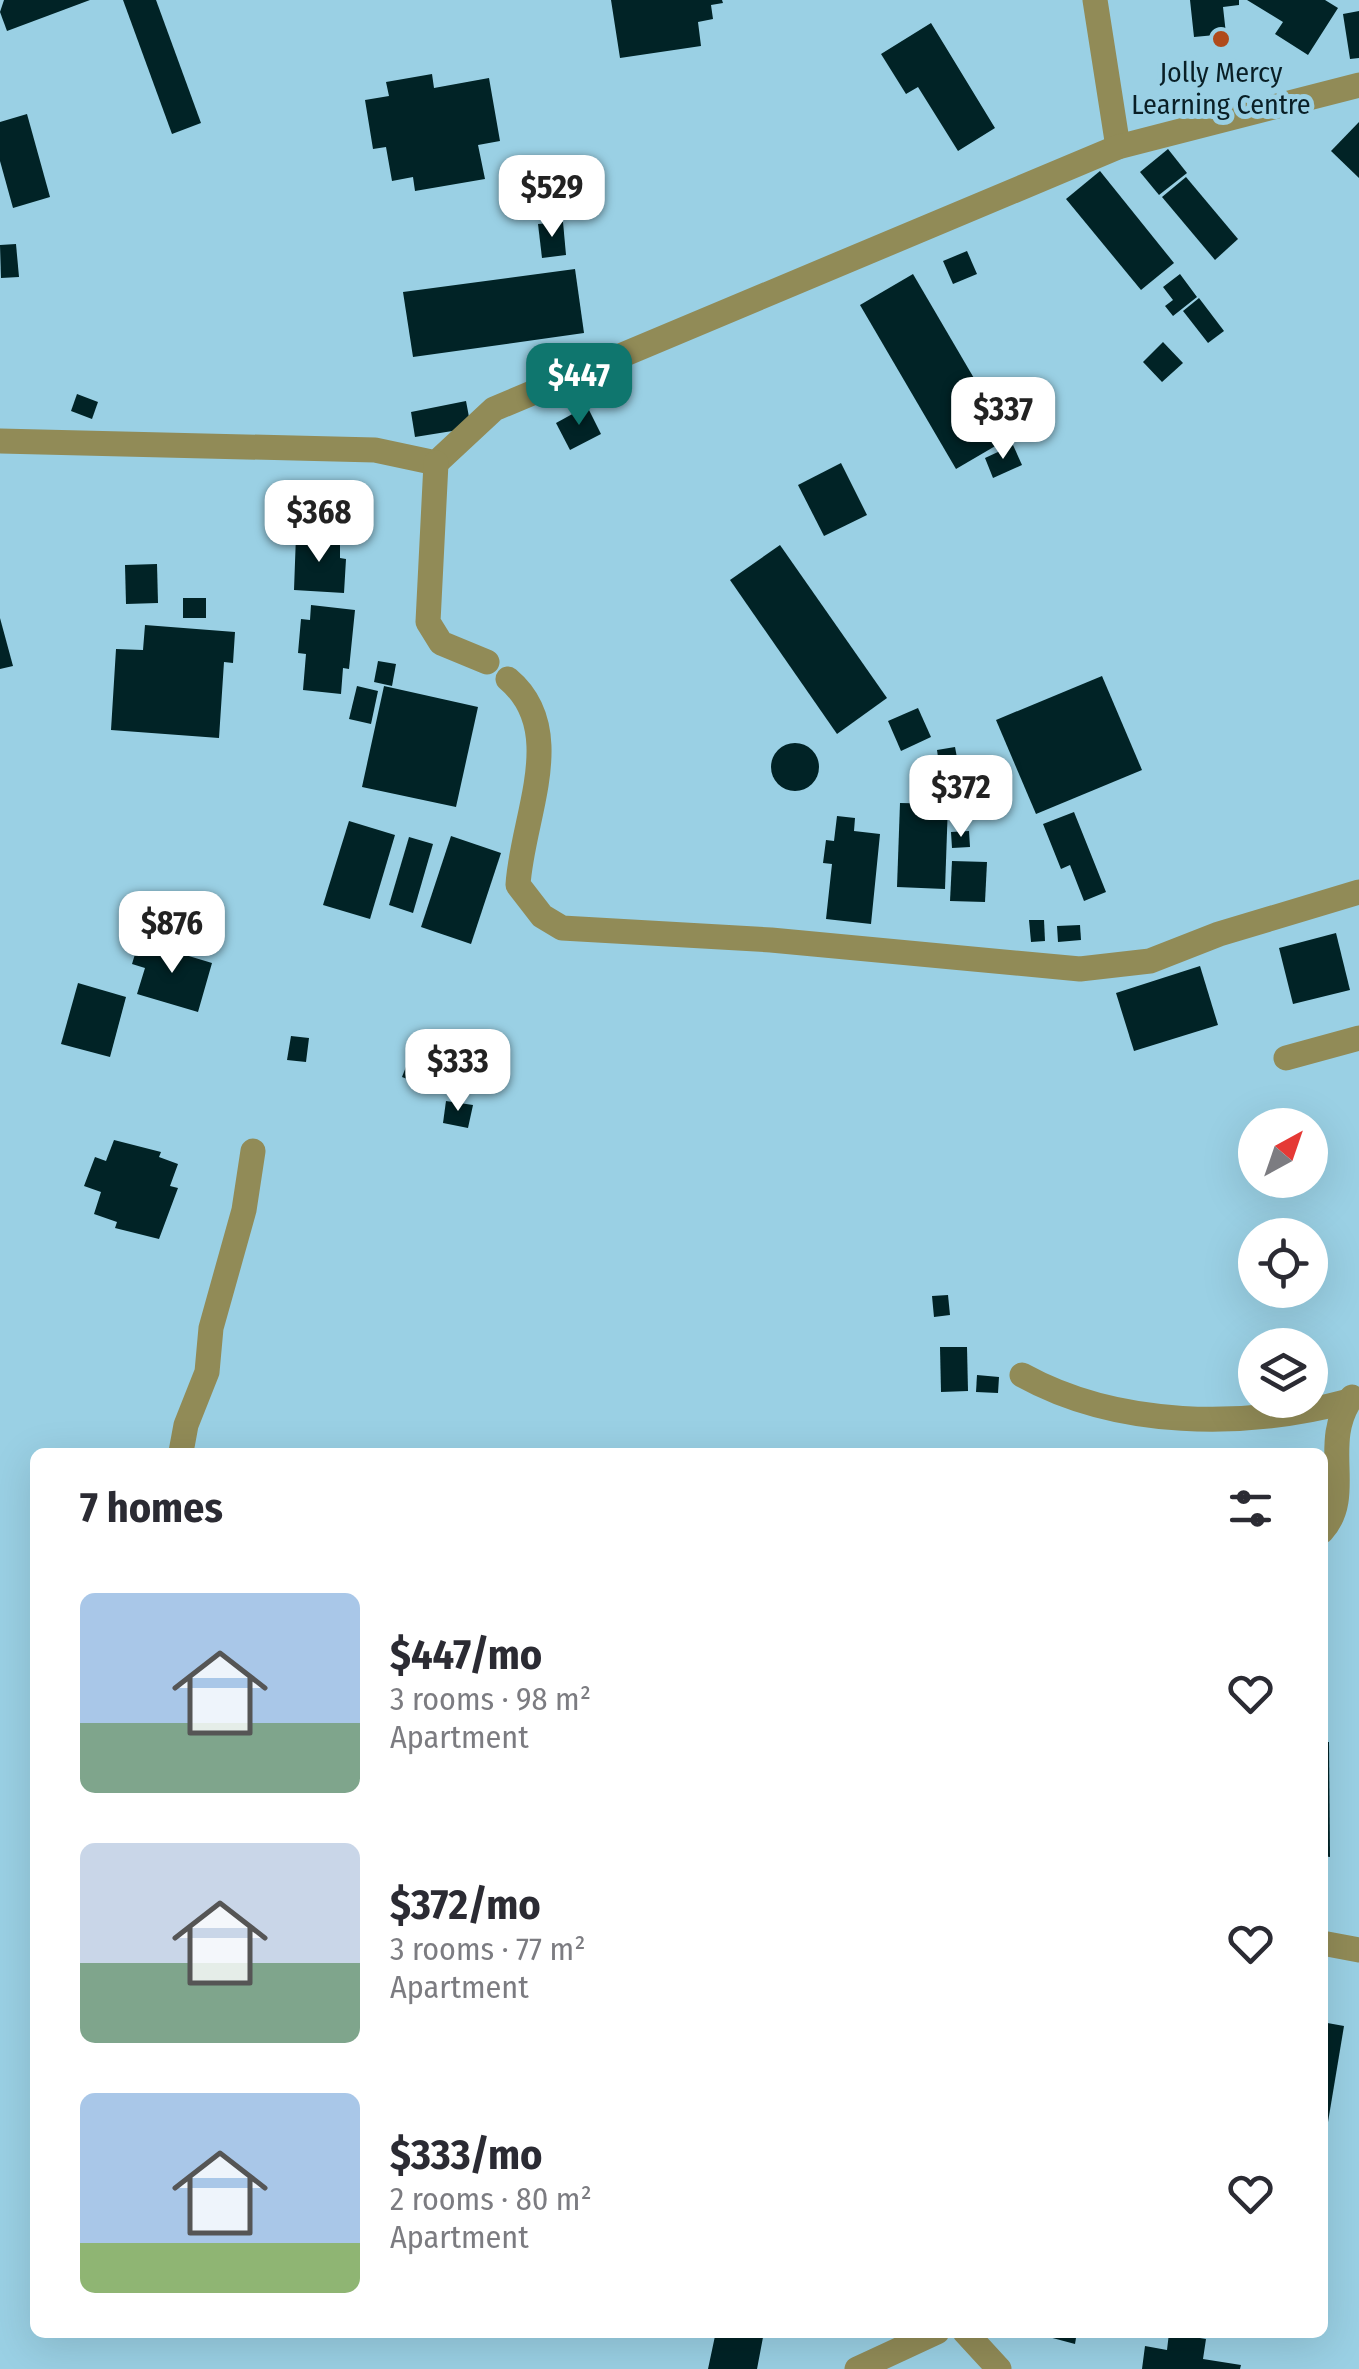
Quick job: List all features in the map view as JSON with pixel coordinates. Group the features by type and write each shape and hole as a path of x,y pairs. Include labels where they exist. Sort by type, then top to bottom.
{"street":[{"path":"1095,0 1118,148"},
{"path":"1359,85 1118,148 494,408 436,464 428,622 442,643 497,670 527,695 540,735 518,886 542,916 562,928 771,940 1080,969 1150,961 1218,934 1359,892"},
{"path":"0,442 375,450 436,464"},
{"path":"1286,1058 1359,1038"},
{"path":"182,1448 186,1424 208,1372 212,1328 244,1210 253,1151"},
{"path":"1022,1375 1074,1400 1180,1417 1240,1419 1354,1396"},
{"path":"1328,1520 1336,1506 1336,1419 1354,1396"},
{"path":"1328,1944 1359,1950"},
{"path":"856,2369 924,2338"},
{"path":"970,2338 1000,2369"}],"building":[{"path":"4,0 90,0 7,31 0,12"},
{"path":"123,0 156,0 201,123 172,134"},
{"path":"611,0 723,3 711,5 713,19 698,22 701,46 620,58"},
{"path":"1190,0 1239,0 1239,5 1223,7 1226,34 1194,37"},
{"path":"1247,0 1325,0 1338,8 1308,55 1275,34 1283,22"},
{"path":"1359,11 1359,58 1350,59 1343,14"},
{"path":"931,23 995,128 958,151 918,87 906,94 881,54"},
{"path":"432,74 434,88 489,78 500,141 478,145 485,179 415,191 413,177 392,181 386,147 373,149 365,100 389,96 386,82"},
{"path":"27,114 50,197 13,208 0,161 0,122"},
{"path":"1359,122 1359,178 1331,151"},
{"path":"1168,149 1187,173 1159,195 1140,172"},
{"path":"1100,171 1174,263 1141,290 1066,199"},
{"path":"1186,177 1238,239 1215,260 1162,197"},
{"path":"563,222 566,255 542,258 538,224"},
{"path":"16,244 19,277 1,278 0,245"},
{"path":"967,251 977,274 953,284 943,261"},
{"path":"575,269 584,333 413,357 403,292"},
{"path":"913,274 1009,438 956,469 860,305"},
{"path":"1180,274 1197,297 1173,316 1165,306 1173,300 1163,287"},
{"path":"1199,298 1224,331 1208,343 1183,311"},
{"path":"1163,342 1183,363 1162,382 1143,362"},
{"path":"77,394 98,402 92,419 71,411"},
{"path":"466,401 471,428 415,437 411,412"},
{"path":"587,406 601,434 570,450 556,423"},
{"path":"1013,445 1022,465 993,478 985,458"},
{"path":"841,463 867,515 824,536 798,485"},
{"path":"296,535 340,537 340,558 346,559 344,593 294,590"},
{"path":"780,545 887,698 837,734 730,580"},
{"path":"157,564 158,603 126,604 125,565"},
{"path":"183,598 206,598 206,618 183,618"},
{"path":"311,605 355,610 349,669 343,668 341,694 303,690 306,654 298,653 301,619 310,620"},
{"path":"0,618 13,666 0,669"},
{"path":"145,625 235,632 233,663 224,662 219,738 111,730 116,649 143,650"},
{"path":"378,661 396,664 392,686 374,682"},
{"path":"1102,676 1142,770 1036,814 996,720"},
{"path":"357,686 378,691 371,724 349,719"},
{"path":"384,686 478,707 456,807 362,787"},
{"path":"918,708 931,737 901,751 888,721"},
{"path":"795,743 812,750 819,767 812,784 795,791 778,784 771,767 778,750"},
{"path":"955,747 960,774 941,778 937,750"},
{"path":"900,803 948,804 945,889 897,887"},
{"path":"1074,812 1106,892 1084,901 1070,865 1061,869 1043,824"},
{"path":"837,816 855,818 854,831 880,834 871,924 826,919 832,864 823,863 826,840 834,841"},
{"path":"349,821 395,835 370,919 323,905"},
{"path":"969,831 970,847 952,848 951,832"},
{"path":"451,836 501,853 471,944 421,927"},
{"path":"409,837 433,844 413,913 389,905"},
{"path":"952,861 987,862 985,902 950,901"},
{"path":"1029,920 1044,920 1045,941 1031,942"},
{"path":"1080,925 1081,940 1058,942 1057,926"},
{"path":"1336,933 1350,990 1293,1004 1279,948"},
{"path":"139,941 212,963 198,1012 137,994 145,968 132,964"},
{"path":"1200,966 1218,1025 1134,1051 1116,993"},
{"path":"78,983 126,997 110,1057 61,1044"},
{"path":"291,1036 309,1038 306,1062 287,1060"},
{"path":"409,1059 438,1070 431,1088 402,1077"},
{"path":"446,1101 473,1105 468,1128 443,1123"},
{"path":"114,1140 161,1152 159,1157 178,1164 170,1186 178,1188 159,1239 115,1228 117,1222 94,1214 101,1192 84,1186 95,1157 106,1161"},
{"path":"948,1295 950,1315 934,1317 932,1296"},
{"path":"940,1347 967,1347 968,1391 941,1392"},
{"path":"977,1375 999,1377 998,1393 976,1392"},
{"path":"1328,1742 1329,1742 1328,1857"},
{"path":"1328,2023 1344,2026 1328,2122"},
{"path":"715,2338 763,2338 757,2369 708,2369"},
{"path":"1052,2338 1076,2338 1075,2344"},
{"path":"1168,2338 1206,2339 1203,2359 1241,2365 1240,2369 1142,2369 1145,2346 1167,2350"}],"place":[{"name":"Jolly Mercy Learning Centre","path":"1221,39"}]}
